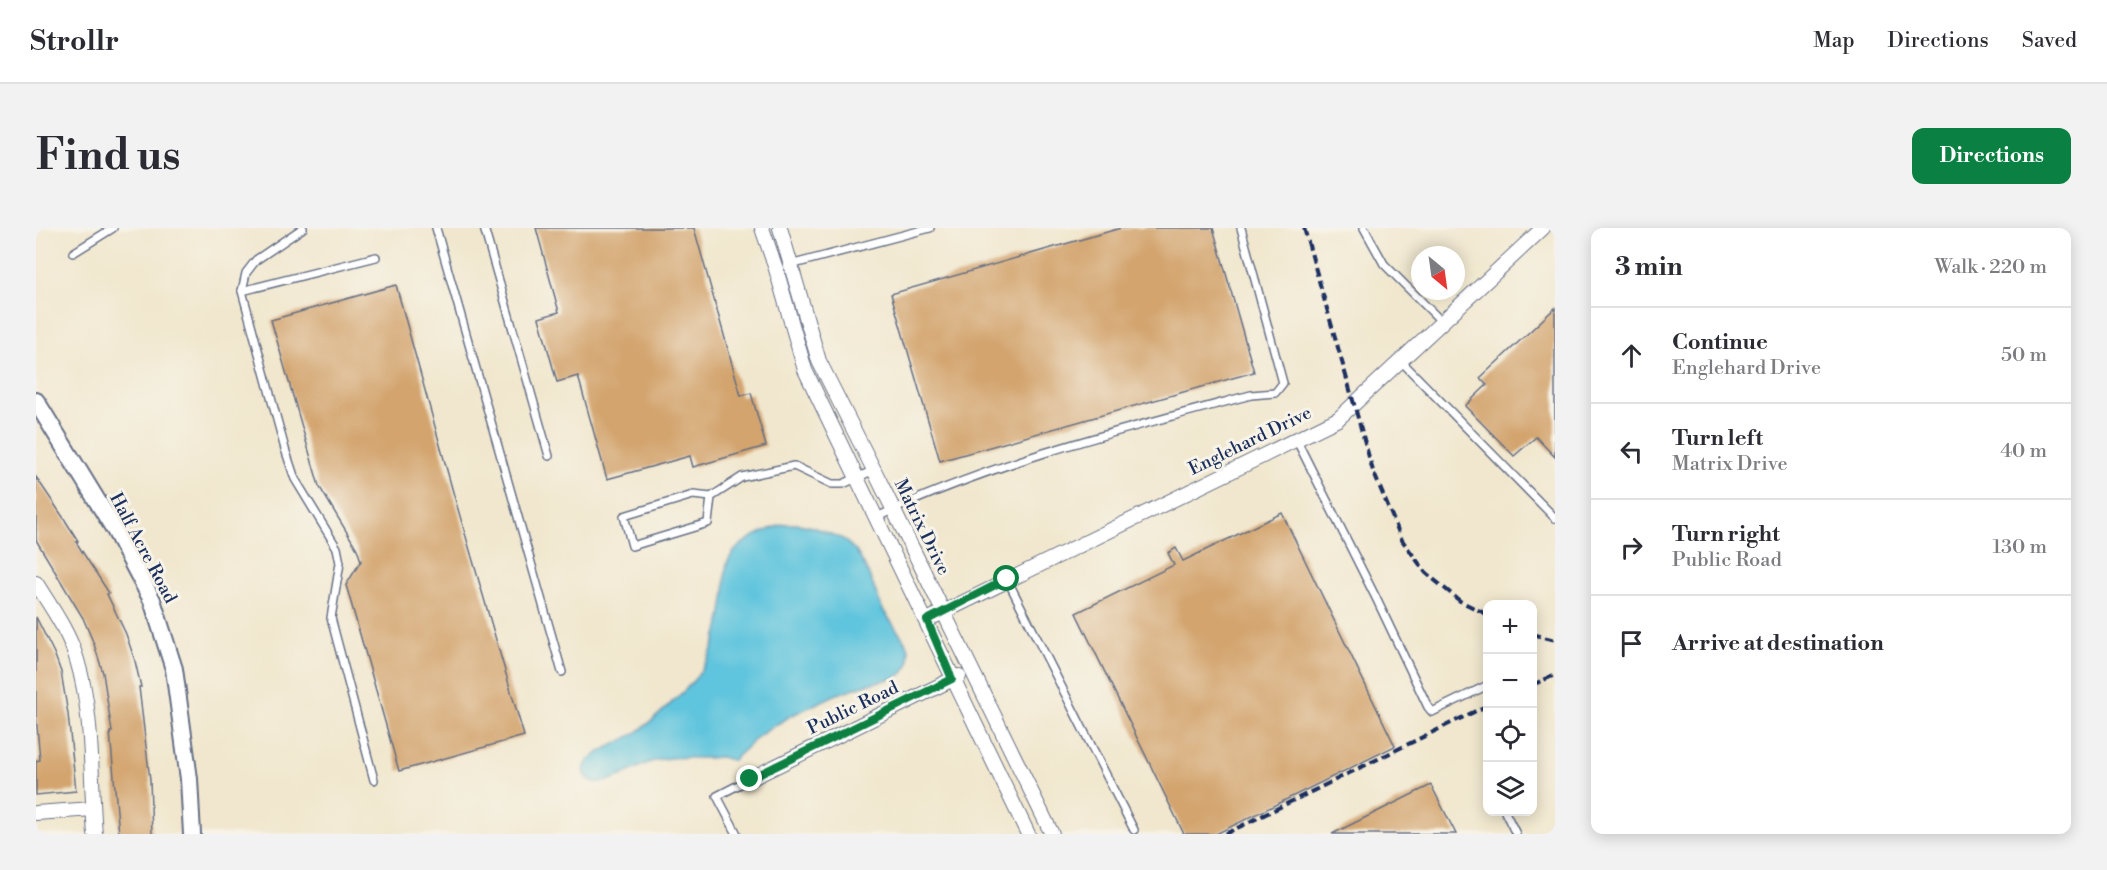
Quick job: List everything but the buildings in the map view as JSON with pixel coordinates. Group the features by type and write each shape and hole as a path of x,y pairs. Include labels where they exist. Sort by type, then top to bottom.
{"street":[{"name":"Matrix Drive","path":"762,228 805,370 1028,834"},
{"name":"Matrix Drive","path":"780,228 819,361 1052,834"},
{"name":"Englehard Drive","path":"927,620 1338,418 1543,228"},
{"name":"Half Acre Road","path":"36,401 115,531 152,600 174,669 189,779 192,834"},
{"path":"36,583 61,622 77,658 82,679 91,742 95,834"},
{"name":"Public Road","path":"750,779 972,671"},
{"path":"36,813 93,809"}],"lane":[{"path":"73,253 113,228"},
{"path":"303,228 256,260 246,273 242,291 295,479 337,548 340,563 331,618 374,780"},
{"path":"436,228 562,672"},
{"path":"484,228 549,456"},
{"path":"776,269 930,228"},
{"path":"877,517 988,471 1048,452 1251,395 1275,393 1283,384 1241,228"},
{"path":"1364,228 1384,264 1443,322"},
{"path":"242,291 376,257"},
{"path":"1401,361 1555,518"},
{"path":"1296,439 1428,707 1432,712 1483,687"},
{"path":"711,497 708,524 632,546 624,516 693,495 711,497 742,477 794,466 832,484 843,484 874,470"},
{"path":"1007,579 1134,830"},
{"path":"737,834 717,796 750,779"},
{"path":"1507,816 1516,834"}],"water":[{"path":"785,524 813,527 843,539 856,551 866,568 883,610 907,644 909,663 903,673 897,677 835,695 790,716 760,735 733,760 720,757 677,757 648,763 607,781 591,781 584,771 590,759 650,723 685,690 703,668 718,632 725,592 726,567 736,549 751,538"}],"railway":[{"path":"1304,228 1373,471 1402,540 1426,573 1460,601 1483,612"},
{"path":"1537,635 1555,640"},
{"path":"1537,683 1555,675"},
{"path":"1225,834 1483,707"}],"route":[{"path":"750,779 952,679 927,620 1007,579"}]}
